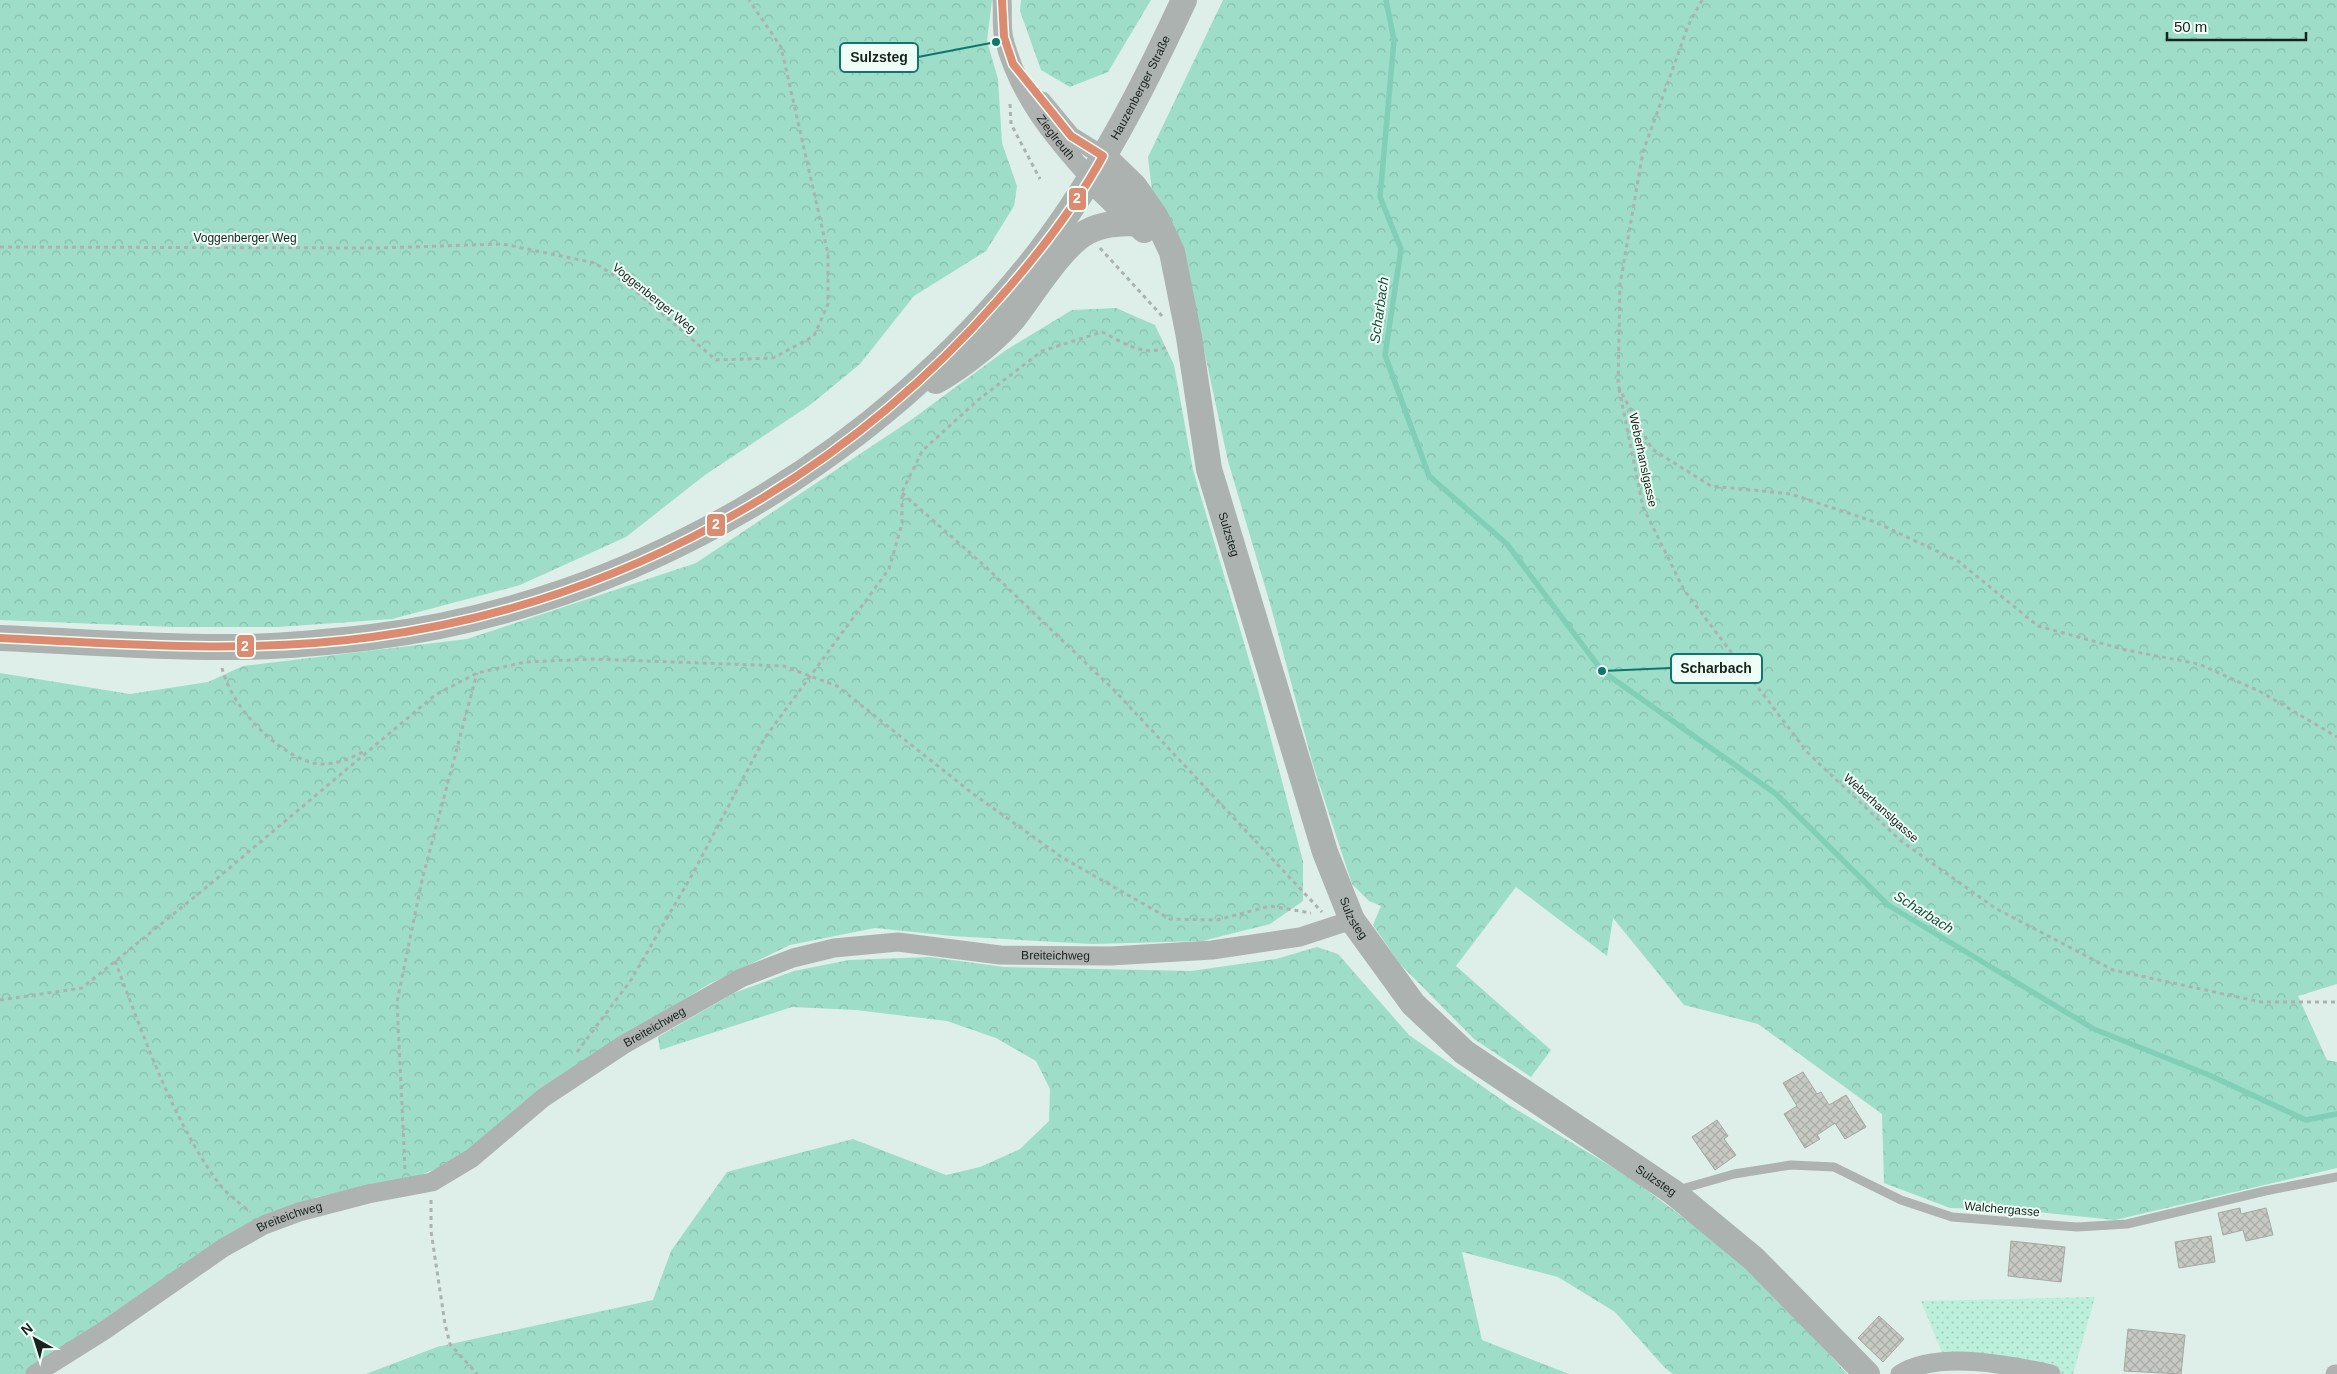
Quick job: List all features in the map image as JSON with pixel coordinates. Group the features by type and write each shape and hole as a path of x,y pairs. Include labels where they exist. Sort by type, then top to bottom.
{"street":[{"name":"Zieglreuth","path":"1002,0 1004,37 1029,102 1058,143 1091,179"},
{"name":"Hauzenberger Straße","path":"0,638 220,648 314,643 375,636 433,626 524,604 604,579 724,522 776,489 902,399 976,325 1026,268 1091,179 1184,0"},
{"name":"Zieglreuth","path":"1013,64 1071,136 1103,156"},
{"name":"Sulzsteg","path":"1103,156 1134,186 1155,216 1172,252 1189,337 1208,469 1325,852 1352,920 1414,1004 1464,1052 1673,1192 1754,1259 1867,1374"},
{"path":"1091,179 1135,223 1172,252"},
{"path":"902,399 958,368 1011,321 1066,250 1085,233 1103,225 1135,223"},
{"name":"Breiteichweg","path":"35,1374 105,1330 223,1248 264,1224 333,1203 432,1182 472,1158 542,1098 623,1045 741,978 793,958 834,948 898,942 1000,955 1111,956 1212,950 1300,937 1352,920"},
{"path":"1900,1374 1945,1360 2009,1364 2051,1374"}],"lane":[{"name":"Walchergasse","path":"1673,1192 1734,1174 1792,1165 1834,1167 1900,1200 1952,1217 2077,1227 2127,1224 2265,1191 2337,1177"}],"path":[{"name":"Voggenberger Weg","path":"0,247 377,248 502,244 595,263 630,286 716,360 773,358 814,336 828,304 828,254 782,47 749,0"},
{"name":"Weberhanslgasse","path":"1702,0 1688,26 1643,152 1620,284 1618,386 1643,508 1684,590 1806,752 1901,841 1995,908 2113,970 2261,1002 2337,1002"},
{"path":"1010,99 1011,124 1040,179"},
{"path":"1100,247 1165,320"},
{"path":"572,1059 631,980 692,875 764,740 889,569 902,524 902,492 922,451 978,400 1042,351 1102,332 1146,352 1158,352 1174,343"},
{"path":"1618,386 1652,449 1710,486 1791,494 1875,522 1958,561 2038,626 2126,650 2199,664 2261,692 2337,737"},
{"path":"0,1000 82,988 435,695 477,674 524,662 592,658 783,666 838,686 972,793 1063,858 1170,919 1217,920 1270,906 1326,916 1113,689 987,568 902,492"},
{"path":"220,648 226,684 250,720 274,742 308,762 339,763 370,749"},
{"path":"406,1187 397,1002 422,880 477,674"},
{"path":"115,961 157,1070 178,1117 218,1183 264,1224"},
{"path":"432,1182 431,1231 444,1324 450,1344 477,1374"}],"green space":[{"path":"0,0 992,0 987,41 998,79 1002,143 1017,186 1014,206 986,251 914,296 860,364 810,405 705,475 626,537 520,585 392,619 278,627 174,627 0,620"},
{"path":"1021,0 1151,0 1108,72 1070,87 1041,70 1020,11"},
{"path":"1223,0 2337,0 2337,984 2298,996 2327,1060 2337,1062 2337,1168 2115,1220 2018,1210 1950,1208 1884,1183 1882,1114 1758,1024 1684,1005 1613,918 1607,956 1516,887 1456,966 1551,1050 1531,1077 1474,1039 1400,964 1373,925 1381,906 1369,901 1352,884 1313,765 1271,607 1228,461 1191,290 1152,191 1148,157"},
{"path":"1116,308 1155,325 1174,365 1193,470 1258,690 1303,861 1303,901 1270,924 1202,941 1092,944 952,936 875,928 790,945 709,984 584,1062 468,1156 418,1176 317,1197 242,1229 37,1374 0,1374 0,673 130,694 208,682 243,666 467,639 696,563 911,420 1006,350 1072,310"},
{"path":"1317,947 1338,954 1409,1035 1509,1105 1629,1177 1726,1249 1815,1338 1847,1374 1673,1374 1665,1368 1615,1312 1558,1277 1462,1252 1482,1340 1569,1374 366,1374 437,1347 653,1300 671,1251 727,1172 853,1139 946,1175 980,1167 1020,1149 1049,1121 1050,1089 1036,1061 996,1038 947,1021 856,1010 792,1007 660,1050 658,1037 734,993 794,971 849,960 930,957 1004,967 1191,971 1276,959"},
{"path":"2095,1297 2073,1374 2051,1374 1945,1360 1921,1301"}],"building":[{"path":"1803,1072 1817,1094 1821,1092 1829,1105 1846,1095 1866,1127 1845,1139 1835,1123 1817,1135 1820,1139 1805,1148 1784,1114 1797,1106 1783,1083"},
{"path":"1717,1120 1728,1136 1724,1139 1736,1155 1715,1170 1692,1137"},
{"path":"2240,1208 2241,1214 2266,1208 2273,1235 2246,1241 2243,1230 2223,1235 2218,1213"},
{"path":"2211,1236 2215,1262 2179,1268 2175,1242"},
{"path":"2011,1241 2065,1247 2061,1282 2008,1276"},
{"path":"1879,1316 1904,1339 1883,1362 1858,1338"},
{"path":"2128,1329 2185,1335 2181,1374 2124,1371"}],"waterway":[{"name":"Scharbach","path":"1386,0 1394,40 1380,197 1401,249 1385,355 1429,476 1507,544 1602,671 1776,794 1888,905 2094,1029 2209,1075 2306,1120 2337,1114"}],"transit line":[{"name":"2","path":"0,638 140,645 279,645 372,637 461,621 549,597 633,565 715,525 793,479 866,426 934,366 997,301 1026,267 1067,213 1103,156 1071,136 1013,64 1004,37 1002,0"}],"place":[{"name":"Sulzsteg","path":"996,42"},
{"name":"Scharbach","path":"1602,671"}]}
